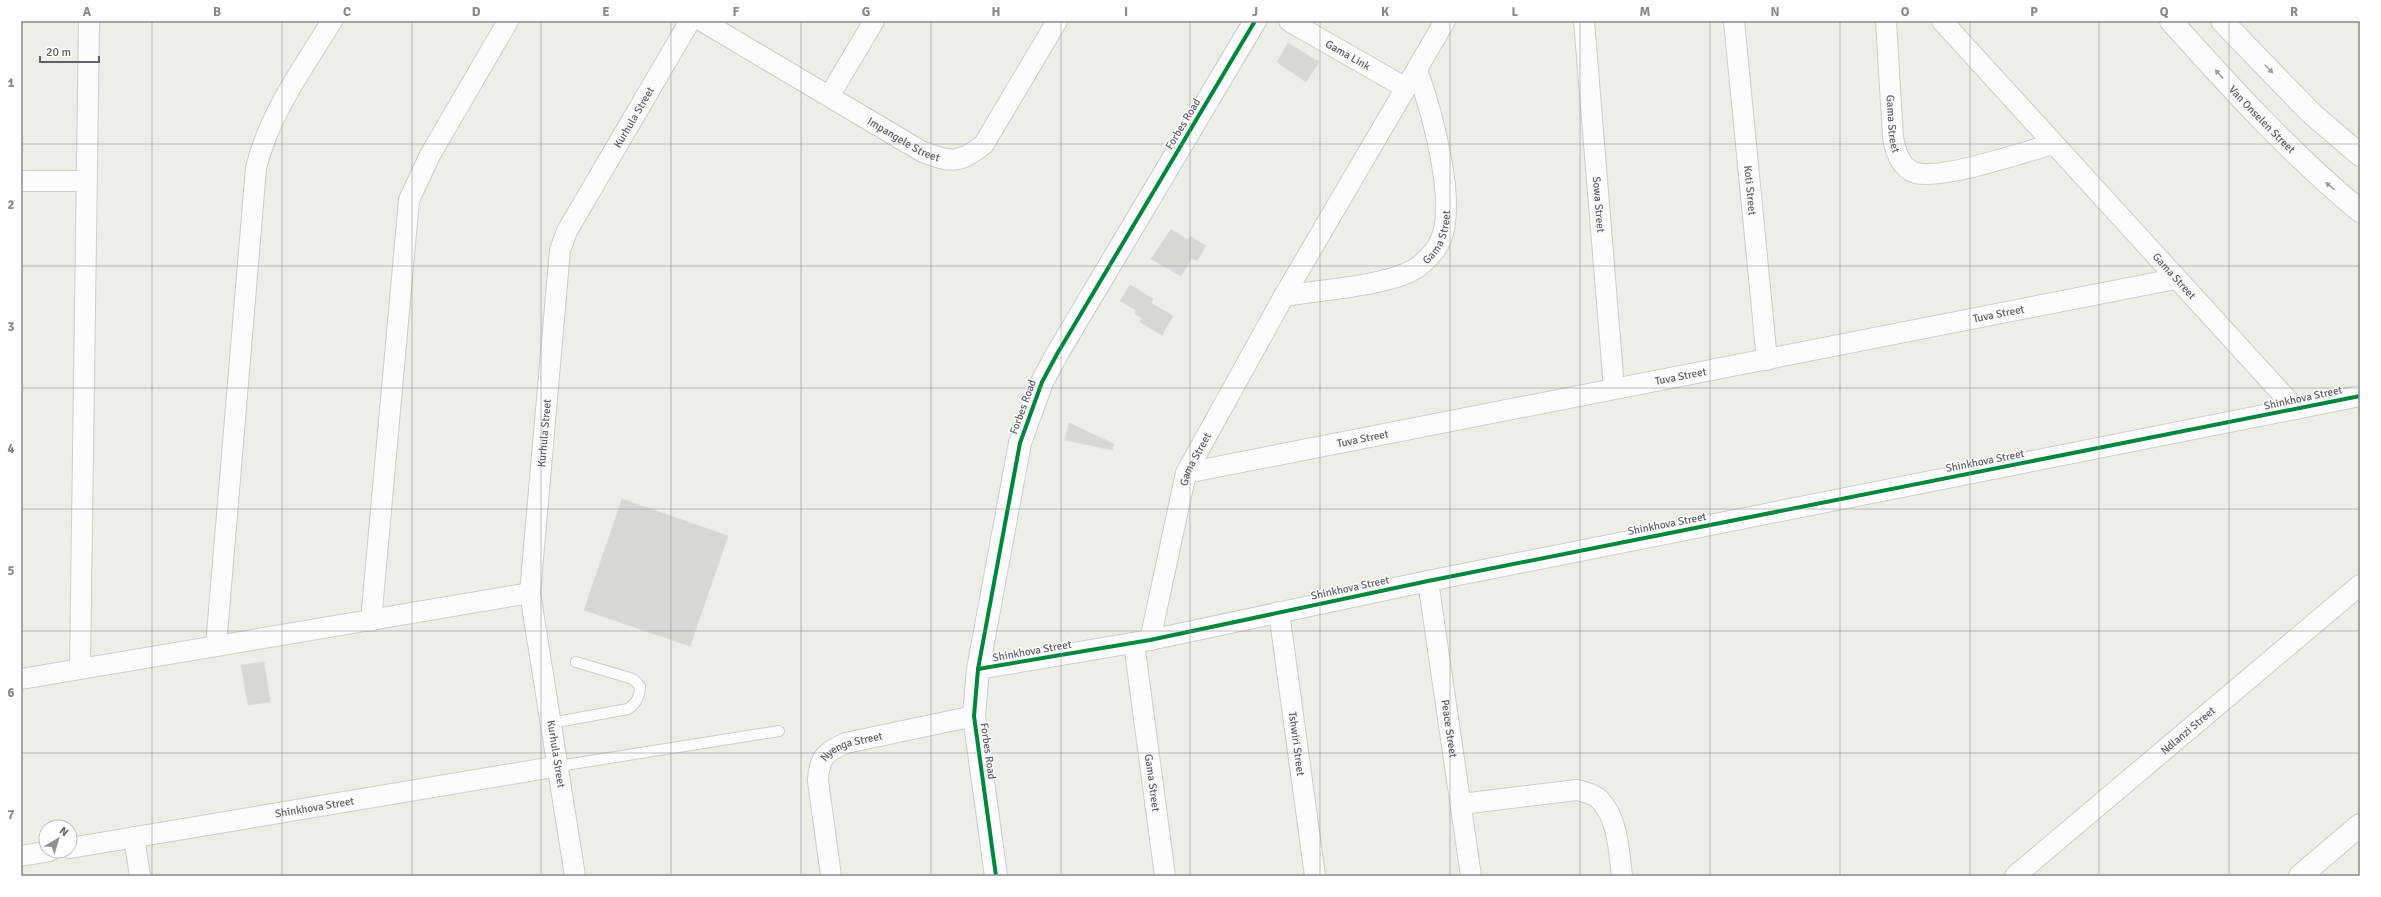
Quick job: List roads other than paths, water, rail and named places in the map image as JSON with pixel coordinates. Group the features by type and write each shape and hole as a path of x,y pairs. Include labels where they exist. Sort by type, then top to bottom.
{"street":[{"path":"80,668 89,21"},
{"path":"216,646 256,168 261,145 272,121 332,21"},
{"path":"371,621 409,200 430,155 508,21"},
{"name":"Kurhula Street","path":"575,876 559,766 530,593 560,250 567,231 690,21"},
{"name":"Impangele Street","path":"702,21 830,95 922,151 942,160 957,161 973,153 984,144 1057,21"},
{"path":"830,95 874,21"},
{"name":"Forbes Road","path":"996,876 974,716 978,669 1020,443 1042,382 1255,21"},
{"name":"Gama Link","path":"1289,21 1406,88"},
{"name":"Gama Street","path":"1165,876 1142,642 1186,473 1284,296 1445,21"},
{"name":"Sowa Street","path":"1584,21 1614,388"},
{"name":"Koti Street","path":"1734,21 1767,360"},
{"name":"Gama Street","path":"1886,21 1892,137 1895,152 1904,165 1915,173 1930,175 1972,166 2053,144"},
{"name":"Gama Street","path":"1942,21 2175,279 2296,409"},
{"name":"Van Onselen Street","path":"2171,21 2275,134 2322,180 2360,211"},
{"path":"2222,21 2311,112 2360,155"},
{"name":"Gama Street","path":"1284,296 1382,281 1403,274 1417,267 1432,254 1441,240 1446,222 1443,171 1434,124 1417,70"},
{"path":"21,181 87,181"},
{"name":"Tuva Street","path":"1186,473 2175,279"},
{"name":"Shinkhova Street","path":"978,669 1142,642 1428,581 2360,396"},
{"name":"Peace Street","path":"1428,581 1471,876"},
{"name":"Ndlanzi Street","path":"2015,876 2360,585"},
{"path":"21,679 530,593"},
{"name":"Tshwiri Street","path":"1279,612 1315,876"},
{"name":"Nyenga Street","path":"831,876 818,781 819,766 823,758 832,750 846,743 974,716"},
{"name":"Shinkhova Street","path":"78,847 559,766"},
{"path":"1461,804 1577,790 1590,793 1599,799 1608,812 1616,835 1622,876"},
{"path":"2300,876 2360,824"},
{"path":"134,837 140,876"},
{"path":"2313,876 2360,837"},
{"path":"21,856 38,853"}],"lane":[{"path":"551,723 628,709 634,705 640,695 640,686 633,679 576,662"},
{"path":"559,766 779,730"}]}
